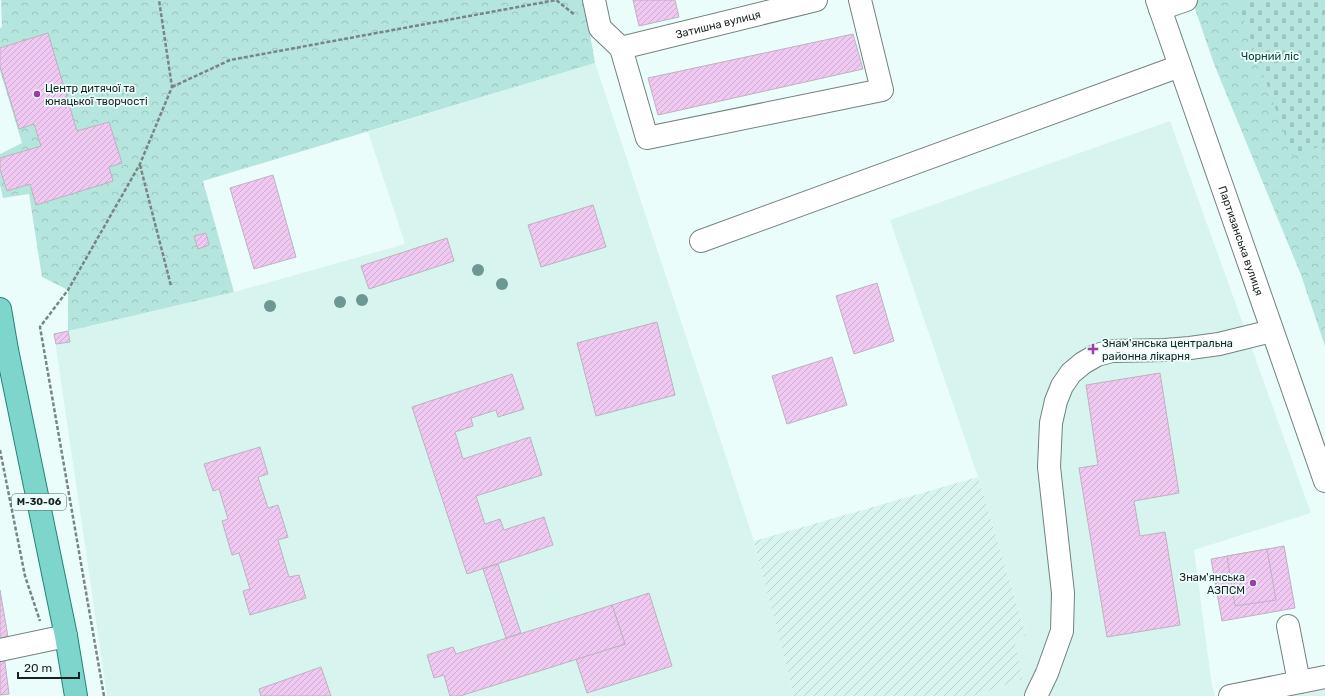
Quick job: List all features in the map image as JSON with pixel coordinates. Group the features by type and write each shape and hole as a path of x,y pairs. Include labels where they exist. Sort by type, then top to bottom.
{"main road":[{"name":"М-30-06","path":"0,309 56,638 76,696"}],"street":[{"path":"594,0 600,28 621,48 647,138 882,90 860,0"},
{"name":"Затишна вулиця","path":"621,48 816,0"},
{"path":"1158,4 1186,0"},
{"name":"Партизанська вулиця","path":"1158,4 1325,481"},
{"path":"701,242 1180,66"},
{"path":"1036,696 1047,673 1062,631 1063,593 1049,467 1051,423 1056,401 1062,386 1072,373 1083,363 1097,355 1112,351 1128,349 1165,350 1190,348 1219,344 1272,331"},
{"path":"1288,626 1299,682"},
{"path":"0,650 56,638"},
{"path":"1230,696 1325,677"}],"path":[{"path":"104,696 40,326 68,290 140,164 172,87 159,0"},
{"path":"172,87 230,60 556,0 580,18"},
{"path":"140,164 171,286"},
{"path":"0,450 25,576 56,638"}],"shaded area":[{"path":"595,63 754,541 794,696 107,696 54,334 234,292 405,244 368,132"},
{"name":"Знам'янська центральна районна лікарня","path":"1170,121 1311,513 1194,550 1212,686 1215,696 973,696 1023,679 1013,639 1026,634 978,477 890,220"},
{"path":"978,477 1026,635 1014,639 1023,679 973,696 794,696 754,541"},
{"path":"1325,686 1325,696 1280,696"}],"green space":[{"path":"1,0 584,0 595,63 203,181 234,292 68,331 68,290 42,277 29,194 3,198 0,185 0,154 22,143 0,71 0,28 2,27"},
{"name":"Чорний ліс","path":"1192,0 1325,0 1325,346 1301,275 1214,64"},
{"path":"1237,0 1325,0 1325,145 1292,155"}],"building":[{"path":"633,0 675,0 679,17 639,26"},
{"name":"Центр дитячої та юнацької творчості","path":"48,33 77,131 109,122 122,163 109,167 113,181 36,205 30,184 7,191 0,169 0,158 41,146 34,124 19,129 0,66 0,48"},
{"path":"853,34 863,69 658,115 648,78"},
{"path":"273,175 296,257 254,269 230,188"},
{"path":"593,205 606,247 541,267 528,225"},
{"path":"206,233 209,245 198,249 194,236"},
{"path":"447,238 454,261 369,289 361,266"},
{"path":"877,283 894,341 854,354 836,296"},
{"path":"657,322 675,395 596,416 577,343"},
{"path":"68,331 70,342 56,344 54,334"},
{"path":"832,357 847,405 787,424 772,376"},
{"path":"1160,373 1179,493 1134,501 1140,536 1165,532 1180,625 1107,637 1079,468 1098,465 1086,385"},
{"path":"512,374 524,409 498,417 496,410 471,418 473,426 455,432 463,459 530,437 542,475 476,496 485,524 500,519 504,530 544,517 553,545 467,574 412,407"},
{"path":"260,447 268,474 258,477 268,508 278,505 288,537 278,540 289,577 299,575 306,598 250,615 243,591 250,589 239,553 232,555 222,521 228,519 219,489 213,491 204,464"},
{"name":"Знам'янська АЗПСМ","path":"1284,546 1295,608 1222,621 1211,559"},
{"path":"1267,549 1276,600 1235,606 1227,556"},
{"path":"498,564 521,633 506,638 483,569"},
{"path":"0,590 8,637 0,639"},
{"path":"649,593 672,666 587,693 576,659 625,644 612,605"},
{"path":"612,605 625,644 460,696 450,696 444,675 434,678 427,655 453,647 456,654"},
{"path":"0,655 4,655 9,694 0,695"},
{"path":"321,667 331,696 261,696 259,689"}],"place":[{"name":"Центр дитячої та юнацької творчості","path":"37,94"},
{"name":"Знам'янська центральна районна лікарня","path":"1093,349"},
{"name":"Знам'янська АЗПСМ","path":"1253,583"}]}
